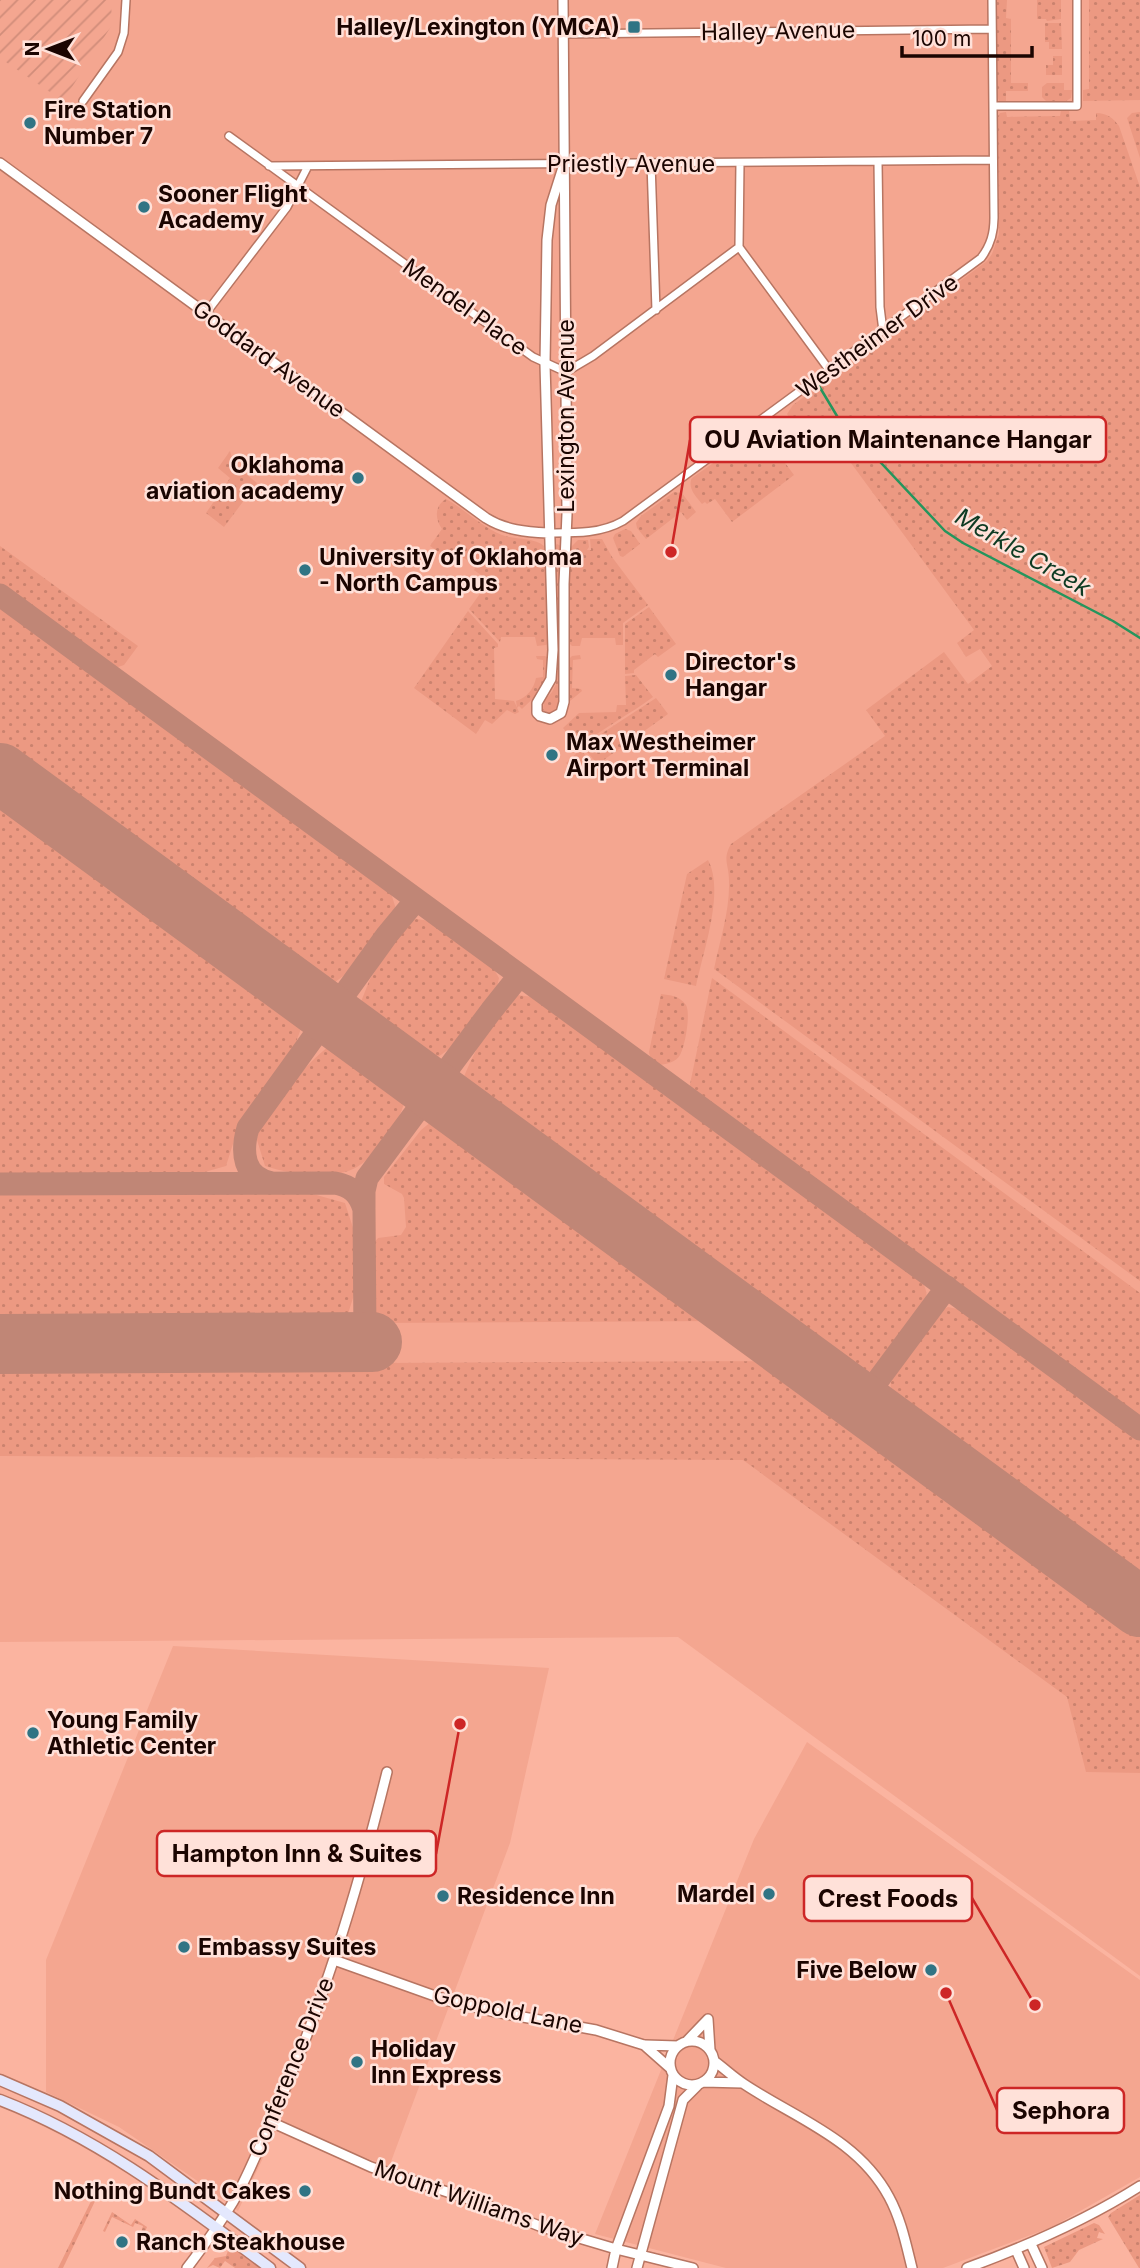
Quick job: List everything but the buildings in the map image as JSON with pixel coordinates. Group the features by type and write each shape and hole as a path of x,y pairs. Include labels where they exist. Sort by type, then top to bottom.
{"main road":[{"path":"0,2080 60,2106 114,2135 159,2164 300,2268"},
{"path":"0,2086 20,2088"},
{"path":"0,2100 45,2119 111,2154 270,2268"}],"street":[{"path":"83,101 118,52 124,33 126,0"},
{"name":"Lexington Avenue","path":"563,0 566,372 564,702 561,713 550,719 540,716 536,708 538,699 550,684 552,675 552,569 548,533 545,364 548,222 564,164"},
{"name":"Westheimer Drive","path":"548,533 599,530 613,527 627,519 973,265 987,250 994,233 992,0"},
{"path":"993,106 1077,106 1077,0"},
{"name":"Halley Avenue","path":"563,34 992,29"},
{"name":"Mendel Place","path":"229,136 545,364 566,372"},
{"name":"Priestly Avenue","path":"270,166 993,160"},
{"path":"878,162 880,307 883,331"},
{"name":"Goddard Avenue","path":"0,163 486,518 516,530 548,533"},
{"path":"651,163 656,310"},
{"path":"740,163 740,247 830,371"},
{"path":"206,313 287,207 308,166"},
{"path":"566,372 593,356 740,247"},
{"name":"Conference Drive","path":"187,2268 236,2196 303,2046 334,1960 366,1857 387,1772"},
{"path":"327,1846 366,1857"},
{"name":"Goppold Lane","path":"334,1960 450,2001 495,2012 596,2030 644,2045 682,2044"},
{"path":"612,2268 616,2249 669,2106 671,2056 708,2020 713,2070 683,2100 638,2268"},
{"path":"682,2044 699,2042 710,2050"},
{"name":"Goppold Lane","path":"644,2045 672,2071"},
{"path":"714,2060 743,2083 829,2134 869,2169 888,2194 912,2268"},
{"path":"672,2071 684,2084 730,2081 743,2083"},
{"name":"Mount Williams Way","path":"271,2122 370,2167 481,2203 542,2227 693,2268"},
{"path":"967,2268 1031,2244 1096,2212 1140,2186"},
{"path":"1031,2244 1042,2268"},
{"path":"1016,2250 1024,2268"}],"shaded area":[{"path":"0,0 1140,0 1140,1976 678,1637 0,1642"},
{"path":"0,0 111,0 112,25 63,101 0,58"},
{"path":"997,0 1007,0 1006,18 1011,19 1011,83 1028,83 1028,91 1006,91 1006,101 999,101 996,93"},
{"path":"1037,0 1061,0 1061,19 1037,19"},
{"path":"1089,0 1140,0 1140,100 1083,101 1083,90 1089,89"},
{"path":"1045,23 1061,23 1062,49 1049,49 1049,42 1045,42"},
{"path":"1053,56 1062,56 1062,75 1046,75 1046,65 1053,65"},
{"path":"1047,83 1064,83 1064,90 1072,90 1071,98 1066,101 1046,101 1042,97 1042,87"},
{"path":"1061,110 1069,110 1070,121 1096,120 1096,113 1107,115 1114,121 1119,126 1140,187 1140,1281 714,969 728,903 726,858 731,844 885,736 866,710 944,652 968,684 992,666 980,649 966,657 957,643 974,630 820,421 799,435 787,414 793,405 987,261 999,234 998,116 1006,112 1007,117 1060,116"},
{"path":"1140,112 1140,158 1127,118 1132,113"},
{"path":"770,423 778,426 790,442 777,452 794,475 732,522 715,499 702,504 691,489 692,478"},
{"path":"230,451 234,464 257,483 224,527 206,513 230,478 218,468"},
{"path":"674,492 682,493 696,512 687,520 681,512 646,539 636,523 641,516"},
{"path":"446,499 494,532 535,541 544,546 548,577 549,643 537,646 535,637 501,637 500,642 469,609 489,581 474,570 476,566 455,552 449,559 430,546 442,529 437,513 439,505"},
{"path":"625,529 631,531 640,544 623,557 620,556 613,538"},
{"path":"590,539 602,539 648,605 623,623 623,645 616,645 615,638 582,638 580,646 572,646 567,641 570,548 578,540 588,540 587,550 591,550"},
{"path":"557,544 561,546 559,644 556,643 553,548"},
{"path":"0,546 138,646 124,665 115,668 110,665 0,585"},
{"path":"0,605 391,893 396,909 391,921 350,971 327,988 0,748"},
{"path":"649,607 676,644 658,657 655,654 634,670 634,673 625,674 625,624"},
{"path":"468,611 498,644 498,647 494,648 495,699 514,701 519,712 515,714 507,710 492,724 485,720 476,734 414,688"},
{"path":"580,655 581,659 573,660 572,688 582,691 570,701 567,699 568,660 572,656"},
{"path":"536,656 549,658 546,682 540,692 522,709 519,706 517,708 516,701 529,692 536,678 543,677 543,660 537,659"},
{"path":"557,657 561,658 562,707 555,714 549,714 543,710 544,701 556,684"},
{"path":"636,675 653,697 583,744 563,728 579,713 616,712 617,705 626,705 625,676"},
{"path":"656,698 668,714 598,764 583,748 604,732"},
{"path":"580,750 597,766 581,778 566,763"},
{"path":"0,798 304,1021 294,1047 237,1131 226,1166 194,1175 0,1179"},
{"path":"708,860 713,873 714,905 696,986 664,979 687,874"},
{"path":"416,919 435,924 491,964 499,978 496,992 453,1046 430,1063 358,1009 370,979 406,924"},
{"path":"712,978 1140,1293 1140,1417 689,1089"},
{"path":"661,994 681,1000 686,1005 688,1015 680,1055 674,1061 660,1065 651,1061 649,1052"},
{"path":"517,995 533,997 547,1005 918,1276 926,1289 925,1305 878,1369 866,1373 851,1371 461,1085 492,1022"},
{"path":"334,1042 407,1096 396,1123 373,1154 357,1167 347,1171 311,1175 265,1166 257,1140 258,1133 292,1084 311,1062"},
{"path":"437,1117 716,1321 373,1323 373,1244 378,1238 401,1235 406,1227 404,1198 402,1194 384,1184 384,1177 421,1130"},
{"path":"313,1194 345,1203 355,1234 354,1295 345,1323 0,1325 0,1195"},
{"path":"948,1307 967,1311 1140,1438 1140,1582 896,1403 891,1387 895,1371 938,1312"},
{"path":"769,1361 1140,1631 1140,1773 1086,1772 1067,1697 743,1460 0,1456 0,1365"},
{"path":"173,1646 549,1668 510,1843 389,2167 279,2124 238,2211 119,2127 46,2092 46,1960"},
{"path":"807,1742 1140,1980 1140,2177 1052,2227 943,2268 726,2268 595,2234 754,1839"},
{"path":"96,2191 97,2197 63,2268 58,2268"},
{"path":"1140,2195 1140,2268 1139,2268 1108,2217"},
{"path":"112,2212 131,2225 135,2219 147,2227 142,2239 139,2238 143,2226 135,2223 133,2227 112,2217 105,2232 103,2231"},
{"path":"1094,2223 1099,2225 1105,2234 1099,2232 1097,2238 1103,2239 1079,2250 1070,2262 1052,2268 1044,2247"},
{"path":"229,2248 237,2250 261,2268 235,2268 225,2261 220,2268 213,2265 207,2268 215,2258 226,2256"}],"waterway":[{"name":"Merkle Creek","path":"819,386 837,416 945,531 1140,638"}],"taxiway":[{"path":"0,595 1140,1429"},
{"path":"272,1183 255,1176 246,1163 248,1128 387,935 416,900"},
{"path":"364,1208 367,1178 519,976"},
{"path":"0,1184 335,1183 346,1186 354,1191 364,1209 365,1337 359,1342"},
{"path":"861,1403 947,1287"}],"runway":[{"path":"0,773 1140,1607"},
{"path":"0,1344 372,1342"}],"place":[{"name":"Halley/Lexington (YMCA)","path":"634,27"},
{"name":"Fire Station Number 7","path":"30,123"},
{"name":"Sooner Flight Academy","path":"144,207"},
{"name":"Oklahoma aviation academy","path":"358,478"},
{"name":"OU Aviation Maintenance Hangar","path":"671,552"},
{"name":"University of Oklahoma - North Campus","path":"305,570"},
{"name":"Director's Hangar","path":"671,675"},
{"name":"Max Westheimer Airport Terminal","path":"552,755"},
{"name":"Hampton Inn & Suites","path":"460,1724"},
{"name":"Young Family Athletic Center","path":"33,1733"},
{"name":"Mardel","path":"769,1894"},
{"name":"Residence Inn","path":"443,1896"},
{"name":"Embassy Suites","path":"184,1947"},
{"name":"Five Below","path":"931,1970"},
{"name":"Sephora","path":"946,1993"},
{"name":"Crest Foods","path":"1035,2005"},
{"name":"Holiday Inn Express","path":"357,2062"},
{"name":"Nothing Bundt Cakes","path":"305,2191"},
{"name":"Ranch Steakhouse","path":"122,2242"}]}
